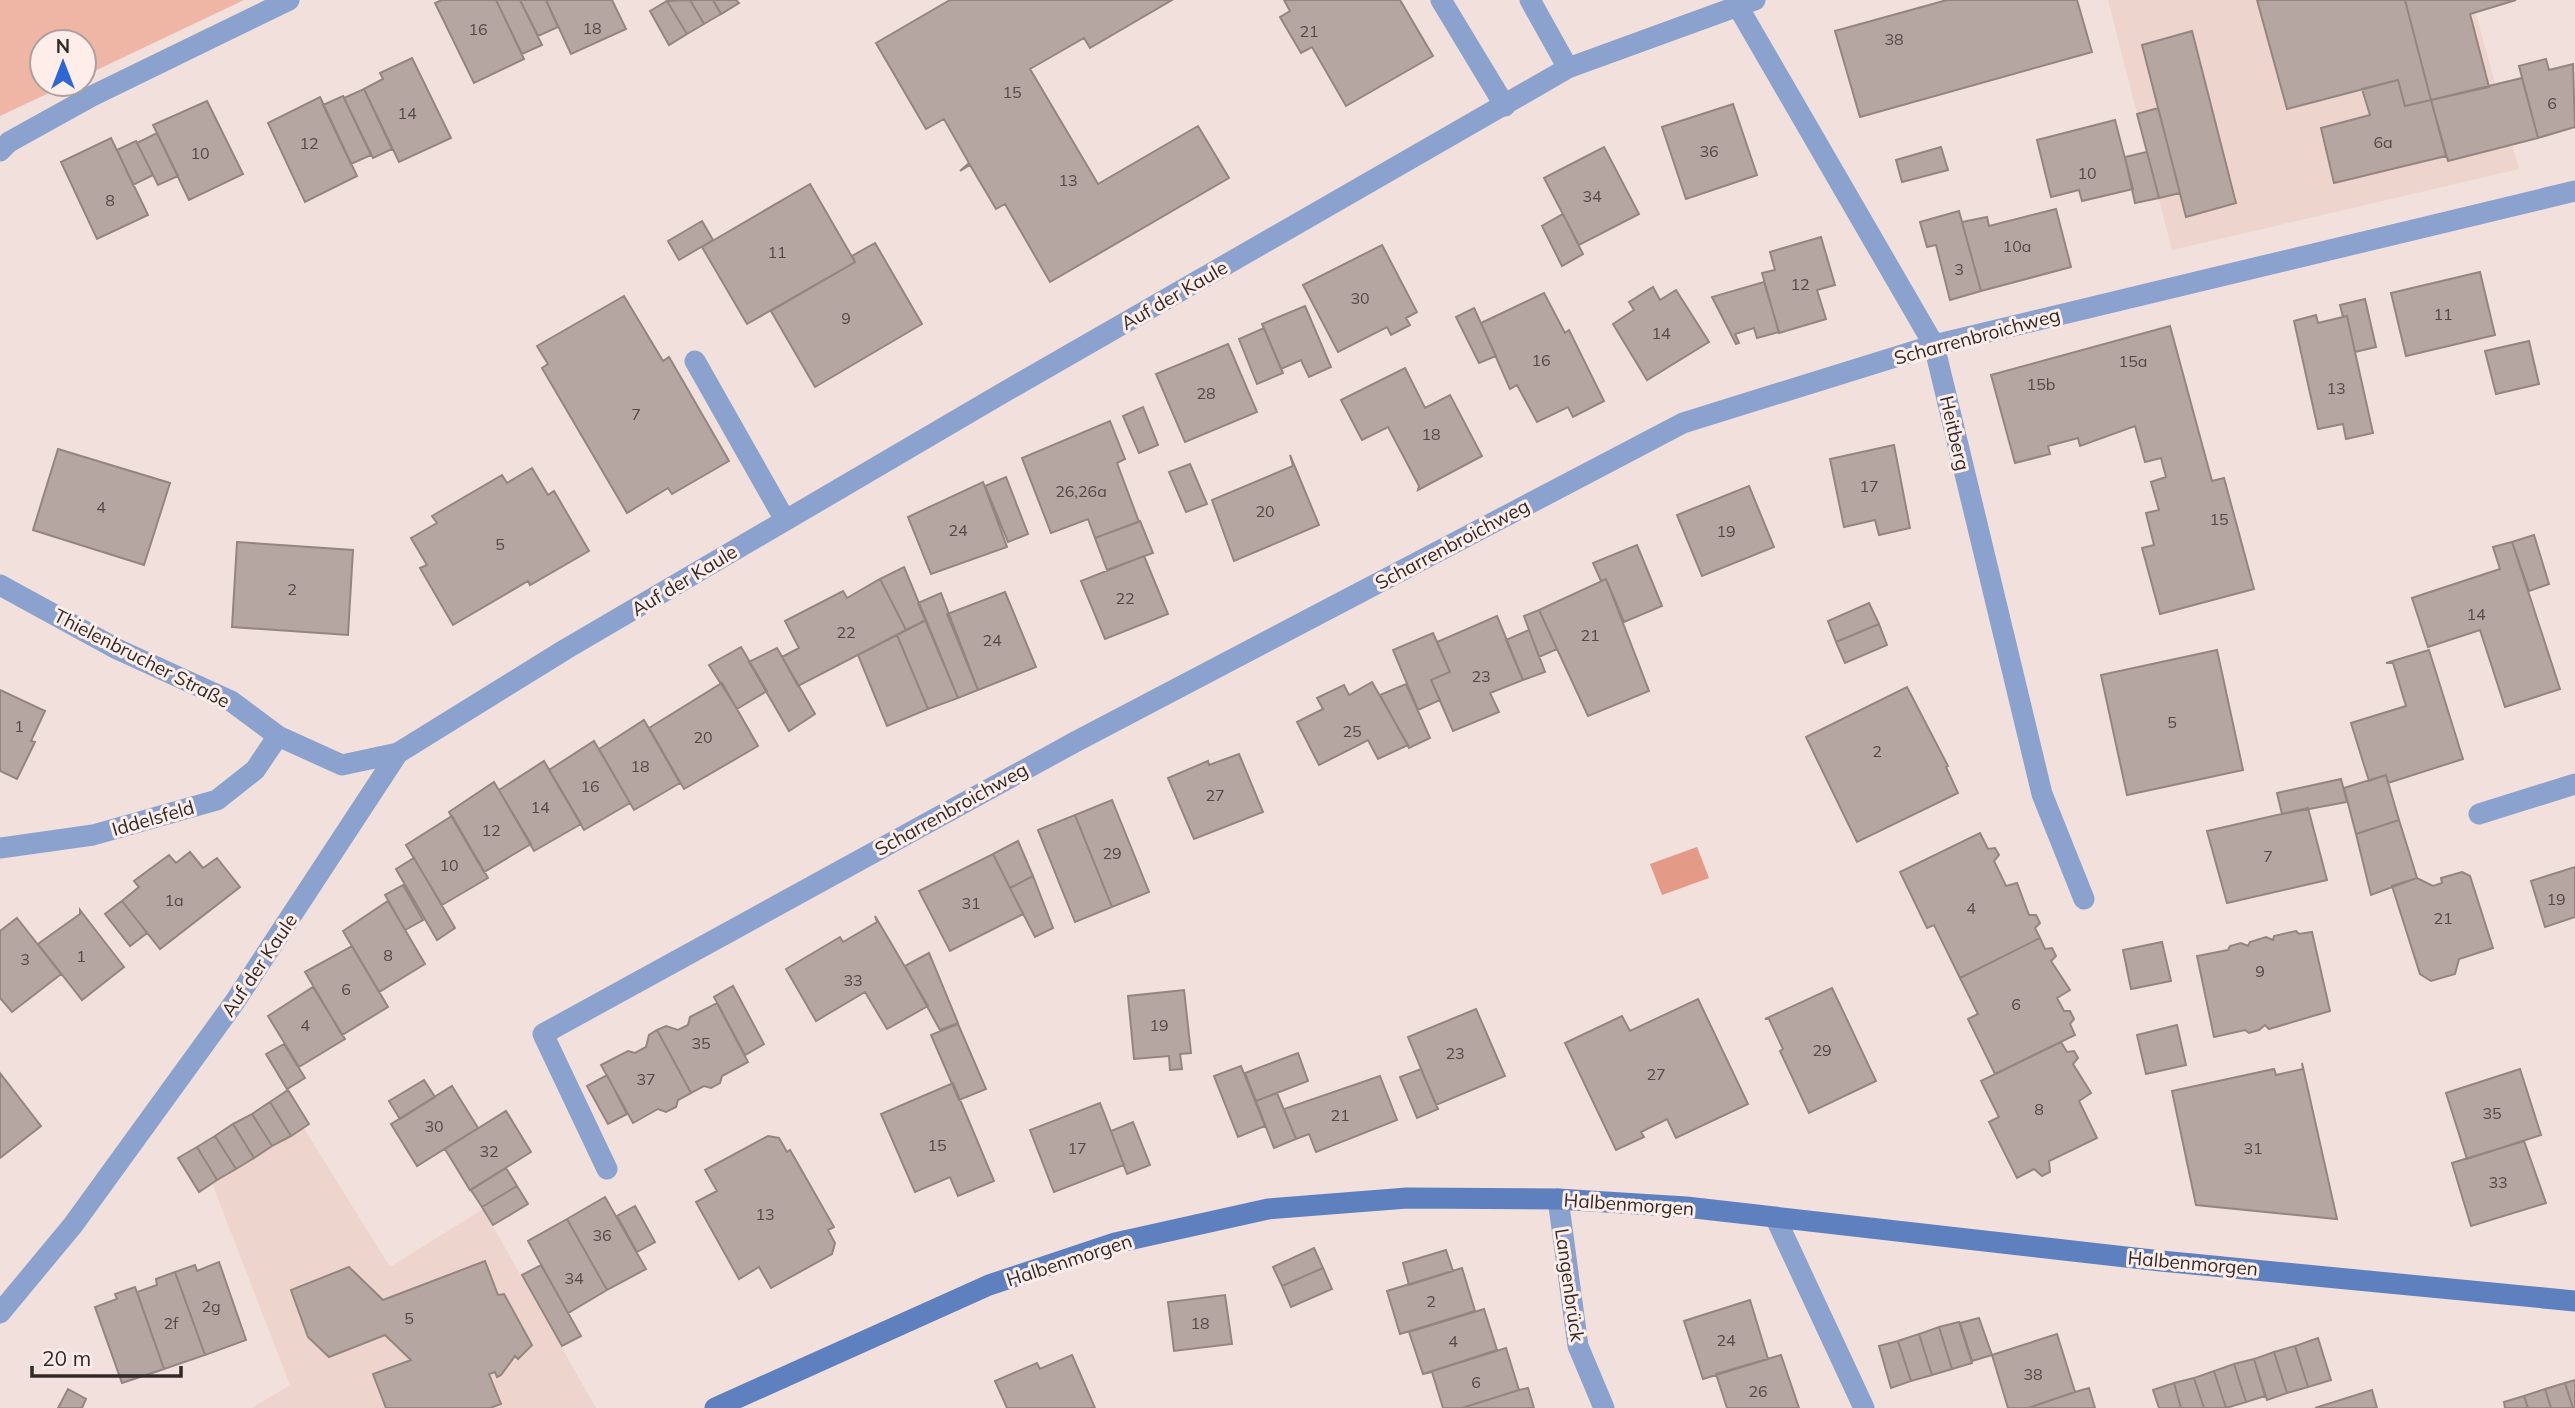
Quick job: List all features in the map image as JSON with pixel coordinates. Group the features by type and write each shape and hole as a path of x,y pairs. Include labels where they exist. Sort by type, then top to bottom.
{"street":[{"path":"0,151 9,142 92,96 289,0"},
{"path":"1441,0 1505,106"},
{"path":"1530,0 1568,68"},
{"name":"Auf der Kaule","path":"1,1312 73,1225 234,1003 398,753 785,520 1568,68 1746,3"},
{"name":"Heitberg","path":"1746,3 1934,345 2042,794 2084,899"},
{"name":"Scharrenbroichweg","path":"607,1169 543,1034 1075,742 1683,423 1934,345 2575,191"},
{"path":"695,361 785,520"},
{"name":"Thielenbrucher Straße","path":"0,585 117,649 231,701 278,736 342,765 398,753"},
{"name":"Iddelsfeld","path":"0,848 93,835 217,800 255,769 278,736"},
{"path":"2479,814 2575,784"},
{"name":"Halbenmorgen","path":"715,1408 989,1286 1115,1243 1268,1209 1407,1198 1558,1199 1686,1207 1776,1219 2575,1301"},
{"name":"Langenbrück","path":"1558,1199 1578,1346 1604,1408"},
{"path":"1776,1219 1864,1408"}],"shaded area":[{"path":"0,0 244,0 98,69 98,28 28,28 28,98 38,98 0,116"},
{"path":"2108,0 2472,0 2519,169 2172,250"},
{"path":"1697,847 1709,878 1662,895 1650,864"},
{"path":"303,1127 390,1267 483,1209 596,1408 252,1408 290,1385 212,1183"}],"building":[{"path":"442,0 496,0 524,59 474,83 435,3"},
{"path":"496,0 520,0 542,45 522,54"},
{"path":"520,0 546,0 558,27 538,36"},
{"path":"546,0 612,0 626,29 571,54"},
{"path":"690,0 704,24 687,34 667,1"},
{"path":"690,0 713,0 721,14 704,24"},
{"path":"713,0 736,0 739,3 721,14"},
{"path":"950,0 1172,0 1090,48 1084,38 1030,69 1098,184 1198,126 1229,178 1050,282 1005,204 996,209 970,165 960,171 969,163 944,119 926,129 876,43"},
{"path":"1284,0 1400,0 1433,56 1346,106 1312,47 1301,53 1280,17 1290,11"},
{"path":"1947,0 2077,0 2092,52 1860,117 1835,31"},
{"path":"2257,0 2405,0 2431,100 2405,106 2398,80 2287,109"},
{"path":"2405,0 2516,0 2470,14 2489,87 2431,100"},
{"path":"667,1 687,34 669,45 650,11"},
{"path":"2192,31 2236,203 2186,217 2142,45"},
{"path":"412,58 451,138 399,162 364,89 383,79 380,73"},
{"path":"2546,59 2549,70 2573,64 2575,127 2538,138 2519,66"},
{"path":"2522,78 2538,138 2448,161 2431,100"},
{"path":"2398,80 2405,106 2431,100 2446,156 2334,183 2321,128 2370,115 2362,89"},
{"path":"364,89 392,149 373,158 344,98"},
{"path":"343,96 371,155 351,164 323,105"},
{"path":"320,97 357,176 305,202 268,123"},
{"path":"207,101 243,174 189,200 153,125"},
{"path":"1733,104 1757,175 1686,199 1662,127"},
{"path":"2158,108 2180,193 2159,198 2137,114"},
{"path":"2115,120 2133,189 2082,201 2079,190 2051,197 2037,140"},
{"path":"157,133 178,176 158,185 137,143"},
{"path":"111,138 148,215 97,239 61,162"},
{"path":"136,141 153,175 133,185 117,150"},
{"path":"1604,147 1639,214 1579,245 1544,178"},
{"path":"1941,147 1948,170 1902,182 1896,160"},
{"path":"2147,152 2159,198 2135,203 2125,157"},
{"path":"810,184 855,262 747,324 702,247"},
{"path":"2056,209 2071,267 1981,291 1962,222 1987,217 1989,226"},
{"path":"1959,211 1981,291 1950,300 1936,245 1927,247 1920,222"},
{"path":"1563,214 1583,254 1562,266 1542,226"},
{"path":"702,221 713,240 679,260 668,241"},
{"path":"1821,237 1835,285 1817,290 1826,319 1779,333 1762,273 1775,270 1770,252"},
{"path":"875,243 922,324 815,387 771,311 855,262 852,256"},
{"path":"1382,245 1417,312 1406,318 1410,325 1391,335 1387,327 1338,352 1303,285"},
{"path":"2480,272 2495,335 2406,356 2391,293"},
{"path":"1764,282 1779,332 1757,338 1754,328 1735,334 1739,343 1736,344 1712,297"},
{"path":"1653,287 1660,300 1676,290 1709,342 1647,380 1613,324 1634,310 1629,302"},
{"path":"1544,293 1565,333 1569,330 1604,401 1573,417 1568,407 1537,422 1517,385 1510,389 1481,323"},
{"path":"624,296 663,361 669,357 729,461 672,494 668,488 627,513 542,368 548,364 537,346"},
{"path":"2365,299 2376,347 2355,352 2347,316 2343,317 2340,305"},
{"path":"1305,306 1331,367 1309,377 1301,360 1281,369 1262,324"},
{"path":"1474,308 1496,356 1479,363 1456,317"},
{"path":"2316,315 2318,323 2347,316 2373,433 2346,439 2343,424 2318,429 2294,321"},
{"path":"2170,326 2212,481 2224,478 2254,589 2160,614 2142,548 2154,545 2146,513 2159,510 2151,482 2166,477 2161,458 2145,462 2135,426 2080,446 2078,438 2048,446 2050,454 2015,463 1991,375"},
{"path":"1264,328 1283,373 1257,384 1239,339"},
{"path":"2529,341 2539,384 2496,394 2485,351"},
{"path":"1228,344 1257,412 1185,442 1156,374"},
{"path":"1405,368 1425,408 1450,395 1482,456 1418,490 1419,486 1388,427 1362,440 1341,400"},
{"path":"1143,407 1158,445 1139,453 1123,416"},
{"path":"1110,421 1125,459 1117,463 1139,522 1095,538 1088,519 1051,533 1022,458"},
{"path":"1894,445 1910,528 1879,535 1875,520 1844,527 1830,459"},
{"path":"58,449 170,483 144,565 33,530"},
{"path":"1290,455 1319,525 1234,561 1212,500 1293,466"},
{"path":"1190,464 1207,504 1186,512 1169,472"},
{"path":"532,468 548,495 554,491 589,551 530,585 528,581 453,625 420,568 427,565 411,538 437,523 432,516 502,475 507,483"},
{"path":"1006,477 1028,534 1008,542 985,486"},
{"path":"983,482 1007,547 931,574 908,517"},
{"path":"1749,486 1774,547 1702,576 1677,515"},
{"path":"1140,521 1153,553 1107,570 1095,538"},
{"path":"2534,535 2549,584 2529,591 2512,542"},
{"path":"237,542 353,550 348,635 232,627"},
{"path":"2512,542 2560,689 2505,707 2480,630 2428,647 2412,598 2500,569 2493,547"},
{"path":"1637,545 1662,606 1624,622 1606,579 1601,581 1593,563"},
{"path":"1144,556 1168,614 1105,639 1081,581"},
{"path":"904,567 926,620 906,630 880,579"},
{"path":"880,579 906,630 798,686 782,657 799,648 785,621 843,591 847,598"},
{"path":"1606,579 1649,691 1588,716 1539,610"},
{"path":"1005,592 1036,667 978,690 947,614"},
{"path":"941,593 978,690 958,698 918,603"},
{"path":"1869,603 1879,624 1836,642 1828,621"},
{"path":"1539,610 1557,649 1539,657 1524,616"},
{"path":"1497,616 1523,680 1490,693 1499,712 1453,731 1431,680 1450,672 1437,642"},
{"path":"926,620 958,698 928,709 897,635"},
{"path":"1879,624 1887,645 1845,663 1836,642"},
{"path":"1529,630 1545,672 1523,680 1506,640"},
{"path":"1433,633 1450,672 1431,680 1440,700 1418,710 1393,650"},
{"path":"897,635 928,709 887,726 858,655"},
{"path":"741,647 767,691 737,709 709,665"},
{"path":"777,648 815,714 789,731 749,662"},
{"path":"2217,650 2243,770 2127,795 2101,675"},
{"path":"2429,650 2463,759 2388,783 2386,775 2369,781 2351,723 2406,706 2393,663 2386,663"},
{"path":"1372,682 1408,745 1378,759 1368,740 1319,765 1297,722 1323,709 1317,698 1344,685 1349,695"},
{"path":"722,683 758,746 684,789 649,728"},
{"path":"1406,684 1430,738 1409,748 1380,695"},
{"path":"1907,687 1948,766 1946,767 1958,793 1857,842 1806,737"},
{"path":"0,690 45,711 31,741 35,742 17,779 0,771"},
{"path":"644,720 680,783 634,810 599,749"},
{"path":"594,741 630,803 584,830 549,770"},
{"path":"1239,754 1263,812 1194,839 1168,778 1208,761 1209,765"},
{"path":"544,761 581,824 534,851 499,790"},
{"path":"2386,775 2399,820 2356,834 2344,788"},
{"path":"2341,779 2347,802 2282,814 2277,793"},
{"path":"494,782 531,844 484,872 449,812"},
{"path":"1112,800 1149,892 1112,907 1075,815"},
{"path":"2308,808 2327,880 2227,903 2207,831"},
{"path":"1075,815 1112,907 1075,922 1038,830"},
{"path":"452,816 488,878 442,905 406,845"},
{"path":"2399,820 2417,878 2371,895 2356,834"},
{"path":"1980,833 1988,849 1995,848 1999,855 1994,861 2006,886 2017,883 2029,915 2036,915 2040,923 2035,928 2040,938 1960,978 1934,925 1927,928 1900,872"},
{"path":"1018,841 1033,876 1010,888 993,854"},
{"path":"190,852 203,868 217,858 240,887 160,949 122,901 139,887 134,881 169,855 176,863"},
{"path":"993,854 1023,914 950,951 919,891"},
{"path":"414,858 455,928 437,940 396,869"},
{"path":"2575,867 2575,917 2545,927 2531,881"},
{"path":"2462,872 2470,876 2493,948 2459,959 2455,974 2431,981 2420,974 2392,886 2417,878 2433,886 2442,883 2441,878"},
{"path":"1033,876 1053,928 1035,937 1010,888"},
{"path":"403,885 423,920 405,930 385,895"},
{"path":"122,901 147,933 130,946 105,914"},
{"path":"388,901 425,964 379,992 343,931"},
{"path":"80,910 124,967 82,1000 38,944 80,914"},
{"path":"875,916 928,1006 887,1029 865,992 816,1021 786,969 840,937 843,942 877,922"},
{"path":"17,918 61,974 12,1012 0,998 0,931"},
{"path":"2296,931 2299,934 2312,932 2330,1011 2269,1029 2265,1025 2249,1033 2245,1030 2214,1037 2197,956 2228,950 2230,946 2241,943 2248,946 2250,942 2266,937 2273,940 2274,936"},
{"path":"2040,938 2045,949 2052,948 2056,956 2051,961 2070,990 2057,998 2064,1011 2070,1011 2074,1019 2070,1024 2075,1035 1995,1074 1968,1019 1978,1014 1960,978"},
{"path":"2162,942 2171,981 2131,989 2123,950"},
{"path":"352,946 388,1007 342,1035 305,972"},
{"path":"929,953 958,1023 940,1030 905,966"},
{"path":"733,986 764,1044 745,1055 714,997"},
{"path":"313,987 345,1039 299,1067 268,1016"},
{"path":"1832,988 1876,1081 1809,1113 1780,1051 1783,1049 1769,1019 1765,1019"},
{"path":"1184,990 1191,1053 1180,1054 1182,1069 1170,1070 1169,1056 1134,1059 1128,996"},
{"path":"1698,999 1748,1104 1676,1138 1667,1119 1641,1132 1644,1137 1616,1150 1565,1043 1622,1016 1630,1031"},
{"path":"717,1003 748,1062 722,1076 720,1083 711,1088 704,1086 691,1093 657,1030 666,1026 678,1030 688,1025 690,1017"},
{"path":"1476,1009 1505,1076 1436,1105 1408,1037"},
{"path":"958,1024 986,1089 959,1100 931,1035"},
{"path":"2177,1025 2186,1065 2146,1074 2137,1035"},
{"path":"657,1030 691,1093 678,1100 676,1107 666,1112 658,1109 633,1123 601,1065 628,1051 635,1053 646,1047 649,1035"},
{"path":"2061,1042 2067,1052 2074,1051 2078,1058 2073,1064 2091,1093 2079,1101 2097,1138 2049,1161 2050,1172 2042,1176 2034,1169 2017,1178 1989,1122 1999,1117 1981,1081"},
{"path":"284,1044 305,1078 287,1089 266,1054"},
{"path":"1298,1053 1308,1081 1256,1101 1245,1073"},
{"path":"2302,1063 2337,1219 2196,1205 2172,1091 2274,1069 2276,1075 2303,1069"},
{"path":"1241,1066 1265,1126 1238,1137 1214,1076"},
{"path":"1421,1069 1438,1109 1417,1118 1400,1077"},
{"path":"2520,1069 2541,1135 2467,1159 2446,1093"},
{"path":"0,1073 41,1126 0,1158"},
{"path":"607,1075 627,1114 608,1124 587,1086"},
{"path":"1380,1076 1397,1120 1316,1152 1309,1134 1296,1139 1284,1109"},
{"path":"424,1080 435,1097 400,1119 389,1101"},
{"path":"953,1083 994,1181 958,1196 950,1177 915,1192 881,1114"},
{"path":"452,1086 478,1128 417,1166 391,1124"},
{"path":"288,1090 309,1124 291,1136 270,1102"},
{"path":"1277,1093 1296,1139 1274,1148 1256,1101"},
{"path":"270,1102 291,1136 272,1146 252,1114"},
{"path":"1100,1103 1124,1165 1054,1192 1030,1130"},
{"path":"506,1111 531,1152 470,1190 445,1149"},
{"path":"252,1114 272,1146 254,1158 233,1124"},
{"path":"1133,1122 1150,1165 1127,1174 1111,1131"},
{"path":"233,1124 254,1158 236,1169 215,1136"},
{"path":"215,1136 236,1169 217,1180 197,1147"},
{"path":"768,1136 779,1138 787,1152 790,1150 834,1227 828,1230 835,1243 832,1254 771,1288 759,1267 739,1279 696,1202 717,1191 705,1170"},
{"path":"2524,1141 2546,1203 2471,1226 2452,1163"},
{"path":"197,1147 217,1180 199,1192 178,1158"},
{"path":"506,1168 517,1186 482,1207 471,1190"},
{"path":"517,1186 528,1204 493,1225 482,1207"},
{"path":"605,1197 646,1269 607,1290 567,1219"},
{"path":"635,1206 655,1242 637,1252 617,1216"},
{"path":"567,1219 607,1290 568,1313 528,1241"},
{"path":"1314,1248 1323,1268 1282,1286 1273,1267"},
{"path":"1446,1250 1453,1271 1409,1285 1403,1263"},
{"path":"485,1261 498,1295 504,1294 532,1345 518,1359 515,1356 501,1375 497,1377 495,1372 489,1374 501,1404 490,1408 386,1408 373,1374 411,1360 385,1335 329,1357 308,1337 291,1290 349,1267 383,1300"},
{"path":"219,1262 246,1340 205,1355 175,1272 195,1265 197,1271"},
{"path":"541,1265 581,1336 562,1346 522,1275"},
{"path":"1323,1268 1332,1289 1291,1307 1282,1286"},
{"path":"1462,1268 1475,1311 1400,1334 1387,1291"},
{"path":"175,1272 205,1355 164,1369 137,1292 157,1285 156,1279"},
{"path":"135,1287 164,1369 122,1383 95,1307 117,1299 115,1294"},
{"path":"1225,1295 1232,1344 1174,1351 1168,1302"},
{"path":"1750,1300 1768,1359 1703,1379 1684,1321"},
{"path":"1484,1309 1497,1350 1423,1374 1409,1332"},
{"path":"1979,1318 1992,1355 1972,1361 1960,1323"},
{"path":"1959,1322 1972,1363 1952,1369 1939,1327"},
{"path":"1939,1327 1952,1369 1932,1375 1919,1334"},
{"path":"1919,1334 1932,1375 1911,1381 1898,1341"},
{"path":"2057,1334 2075,1392 2028,1408 2008,1408 1992,1355"},
{"path":"2318,1338 2331,1380 2308,1387 2295,1346"},
{"path":"1898,1341 1911,1381 1891,1388 1879,1346"},
{"path":"2295,1346 2308,1387 2287,1393 2274,1352"},
{"path":"1506,1348 1519,1390 1462,1408 1443,1408 1432,1372 1423,1374"},
{"path":"2274,1352 2287,1393 2267,1400 2254,1359"},
{"path":"1072,1355 1095,1408 1007,1408 995,1381 1037,1363 1040,1369"},
{"path":"1781,1355 1799,1408 1727,1408 1716,1374"},
{"path":"2254,1359 2265,1396 2246,1402 2234,1364"},
{"path":"2234,1364 2246,1402 2226,1408 2214,1371"},
{"path":"2214,1371 2226,1408 2204,1408 2194,1378"},
{"path":"2194,1378 2204,1408 2181,1408 2174,1383"},
{"path":"2575,1380 2575,1408 2573,1408 2565,1383"},
{"path":"2174,1383 2181,1408 2159,1408 2153,1390"},
{"path":"2565,1383 2573,1408 2551,1408 2545,1389"},
{"path":"1528,1388 1534,1408 1462,1408 1519,1390"},
{"path":"2089,1388 2095,1408 2028,1408 2075,1392"},
{"path":"68,1389 86,1399 82,1408 58,1408"},
{"path":"2545,1389 2551,1408 2528,1408 2524,1396"},
{"path":"2372,1390 2377,1408 2315,1408"},
{"path":"2524,1396 2528,1408 2505,1408 2504,1402"}]}
